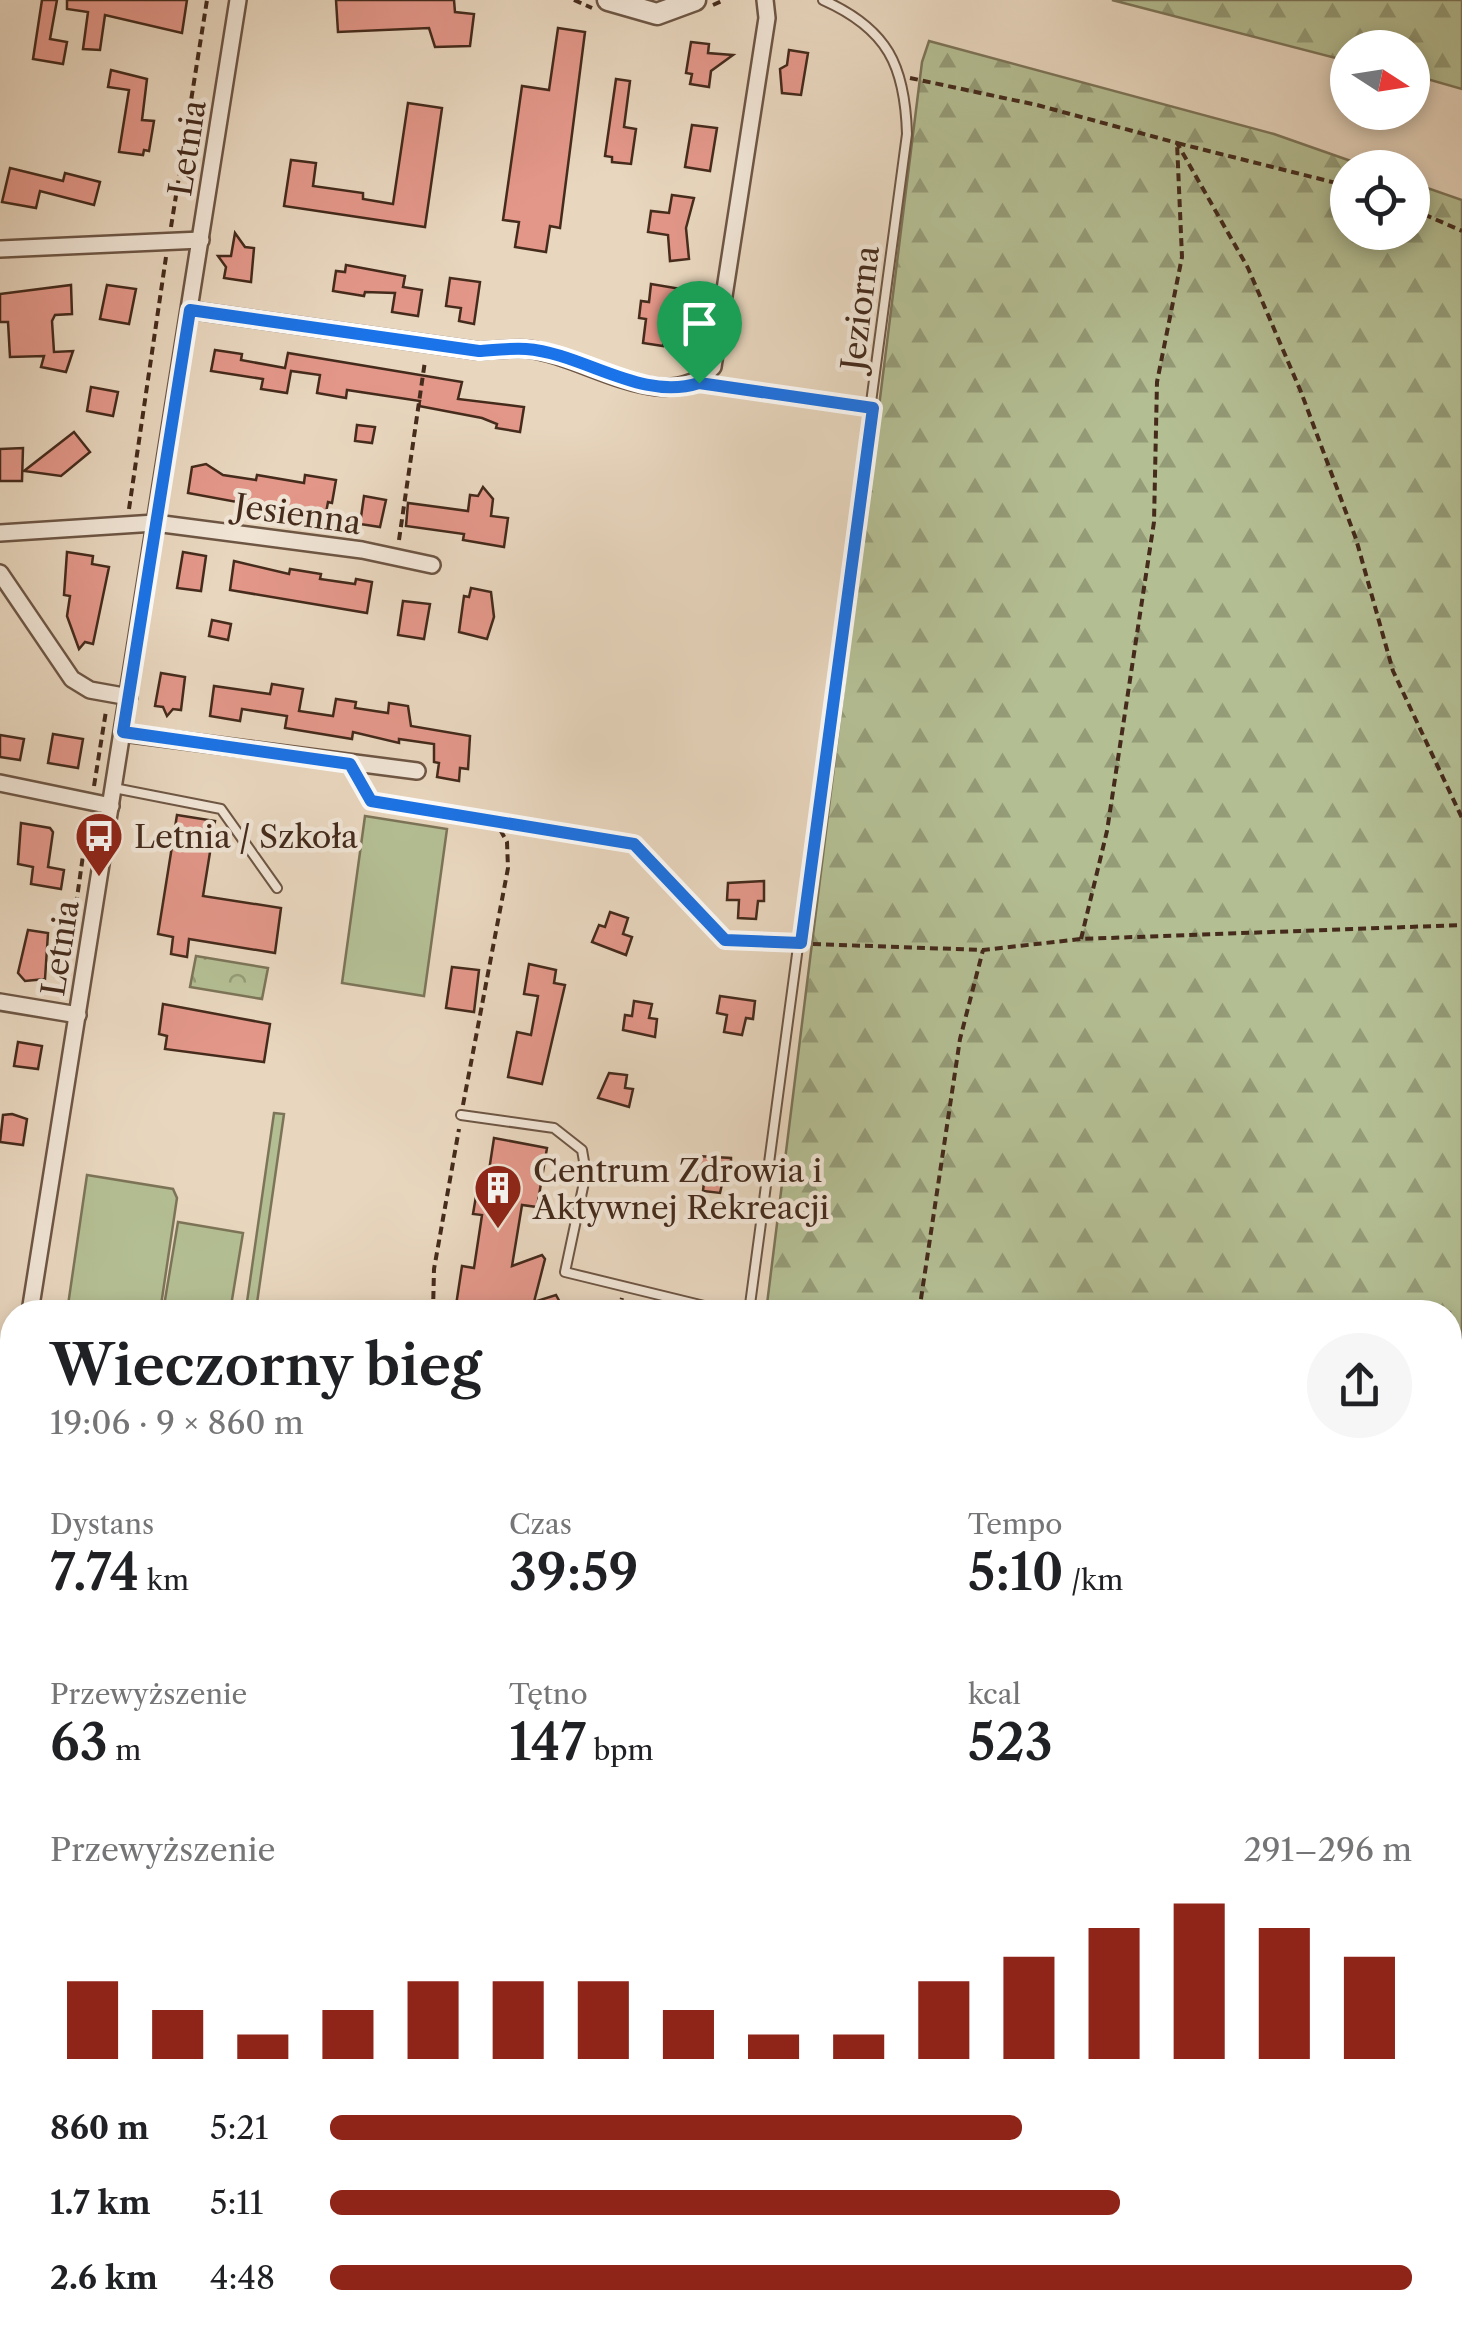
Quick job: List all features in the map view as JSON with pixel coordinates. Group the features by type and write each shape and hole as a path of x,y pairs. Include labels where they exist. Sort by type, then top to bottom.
{"street":[{"name":"Letnia","path":"32,1300 238,0"},
{"path":"608,0 657,14 684,8 695,0"},
{"path":"190,310 479,351 528,349 678,389 699,383 713,367 759,73 765,0"},
{"path":"0,250 200,240"},
{"name":"Jesienna","path":"0,533 155,523 432,565"},
{"path":"0,573 72,679 90,690 129,696"},
{"path":"123,732 417,771"},
{"path":"0,782 111,806"},
{"path":"0,1002 78,1016"}],"lane":[{"name":"Jeziorna","path":"751,1300 907,134 901,76 893,56 863,22 823,0"},
{"path":"114,788 221,808 276,888"},
{"path":"461,1115 554,1128 582,1150 586,1172 565,1272 680,1300"}],"path":[{"path":"901,76 1037,105 1330,181"},
{"path":"1176,142 1248,268 1301,392 1356,538 1393,671 1462,818"},
{"path":"1081,939 1108,830 1154,522 1158,382 1182,257 1176,142"},
{"path":"1430,217 1462,231"},
{"path":"396,557 427,342"},
{"path":"699,383 873,408"},
{"path":"350,764 371,801 634,844 725,940 984,950 1081,939 1462,925"},
{"path":"433,1300 434,1270 508,868 508,842 494,820"},
{"path":"921,1300 960,1039 984,950"}],"green space":[{"path":"1112,0 1462,0 1462,89 1430,80 1430,30 1330,30 1330,57"},
{"path":"929,41 1274,134 1330,154 1330,250 1430,250 1430,189 1462,200 1462,1300 767,1300 922,62"},
{"path":"365,816 447,829 424,996 342,983"},
{"path":"196,956 268,968 262,999 190,987"},
{"path":"274,1113 284,1114 257,1300 247,1300"},
{"path":"87,1175 173,1189 177,1198 162,1300 69,1300"},
{"path":"178,1222 243,1233 232,1300 165,1300"}],"building":[{"path":"42,0 57,0 50,39 67,42 63,64 33,59"},
{"path":"67,0 187,0 182,33 105,15 100,50 83,49 88,12 67,9"},
{"path":"336,0 454,0 455,12 474,14 470,46 435,47 429,28 338,32"},
{"path":"558,28 585,32 560,228 550,226 546,252 515,247 519,222 503,220 522,86 549,90"},
{"path":"691,42 709,44 708,53 733,55 711,71 709,87 690,84 692,74 686,73"},
{"path":"789,50 808,53 801,95 782,93 780,69 787,65"},
{"path":"111,70 147,79 142,120 154,121 149,151 144,150 143,155 119,152 129,90 108,87"},
{"path":"616,79 630,81 624,127 636,129 631,164 612,162 612,157 605,156"},
{"path":"408,103 442,108 425,227 284,206 291,160 316,163 313,186 363,193 363,199 393,204"},
{"path":"692,125 717,128 710,171 685,167"},
{"path":"10,168 63,181 65,173 100,182 94,205 40,191 36,208 2,202"},
{"path":"672,195 694,198 686,228 689,259 670,261 668,235 648,232 651,211 669,213"},
{"path":"235,233 245,247 254,248 251,282 224,278 226,267 218,256 231,256"},
{"path":"346,265 405,276 403,287 422,290 418,316 392,312 395,293 365,292 364,296 333,291 336,271 345,272"},
{"path":"450,278 480,282 474,324 459,321 461,308 446,306"},
{"path":"651,284 681,289 672,336 665,335 663,346 643,343 646,319 639,318 641,301 649,302"},
{"path":"71,285 72,314 55,315 52,321 54,352 73,351 66,372 41,367 44,356 10,357 8,322 0,322 0,294"},
{"path":"107,285 136,289 129,324 100,319"},
{"path":"215,350 242,354 241,360 285,368 288,353 462,382 458,399 524,407 520,432 496,428 497,424 482,418 419,406 420,401 347,390 346,398 317,393 320,375 291,371 287,393 261,389 263,379 211,371"},
{"path":"91,387 118,392 113,416 87,411"},
{"path":"357,425 375,427 372,443 355,441"},
{"path":"74,432 90,452 61,476 24,471"},
{"path":"23,448 22,481 0,481 0,449"},
{"path":"206,464 223,475 256,480 257,475 304,483 305,475 336,480 332,503 328,502 325,518 188,493 192,467"},
{"path":"483,487 493,499 491,516 508,518 504,547 463,540 464,534 406,526 408,503 468,511 470,495 478,496"},
{"path":"364,496 386,500 380,527 360,524"},
{"path":"67,552 93,556 92,564 109,567 93,644 85,642 79,649 67,616 70,596 64,595"},
{"path":"183,552 206,556 201,591 177,588"},
{"path":"234,561 289,574 290,569 321,574 320,579 372,582 367,613 230,590"},
{"path":"471,588 491,592 494,617 487,639 459,632 464,596 469,597"},
{"path":"403,601 430,604 424,639 398,635"},
{"path":"212,620 231,624 228,640 209,636"},
{"path":"161,673 185,677 181,710 173,709 167,716 163,707 155,706"},
{"path":"272,684 303,689 299,711 333,716 336,699 356,702 355,708 388,713 389,703 408,706 411,726 470,736 468,769 460,768 459,781 437,777 439,763 434,762 434,744 399,739 399,743 353,732 352,739 285,728 287,716 242,709 240,721 210,716 214,686 270,694"},
{"path":"53,734 83,739 78,768 48,763"},
{"path":"0,735 24,739 20,760 0,757"},
{"path":"177,815 215,821 203,896 281,908 275,953 189,939 187,957 171,954 173,937 158,934"},
{"path":"21,823 50,828 53,832 48,867 64,870 61,889 31,884 33,867 18,864"},
{"path":"764,881 764,901 758,901 756,919 738,918 739,900 727,900 728,883"},
{"path":"610,912 628,918 623,934 632,937 626,955 592,942 599,925 605,927"},
{"path":"28,930 48,933 45,979 25,981 18,973"},
{"path":"529,964 556,970 554,983 565,985 542,1084 508,1077 517,1032 531,1035 538,996 524,994"},
{"path":"452,967 479,970 474,1012 446,1008"},
{"path":"720,996 755,1001 753,1019 746,1018 742,1035 724,1032 727,1015 717,1013"},
{"path":"634,1001 652,1004 649,1018 657,1019 655,1037 623,1030 625,1015 632,1016"},
{"path":"163,1004 270,1024 264,1062 165,1049 167,1036 159,1034"},
{"path":"18,1042 42,1046 38,1069 14,1066"},
{"path":"609,1073 627,1075 625,1088 633,1089 629,1107 598,1098"},
{"path":"3,1115 27,1119 23,1145 0,1142"},
{"name":"Centrum Zdrowia i Aktywnej Rekreacji","path":"494,1138 547,1148 537,1207 522,1205 512,1266 542,1255 545,1259 535,1300 457,1300 462,1266 474,1268 482,1215 473,1214 476,1196 485,1197"},
{"path":"697,1156 731,1158 731,1177 724,1176 720,1193 703,1191 705,1174 695,1174"}],"place":[{"name":"Letnia / Szkoła","path":"99,878"},
{"name":"Centrum Zdrowia i Aktywnej Rekreacji","path":"498,1230"}],"route":[{"path":"190,310 479,351 528,349 648,384 678,389 699,383 873,408 839,637 801,943 725,940 634,844 371,801 350,764 123,732 190,310"}]}
